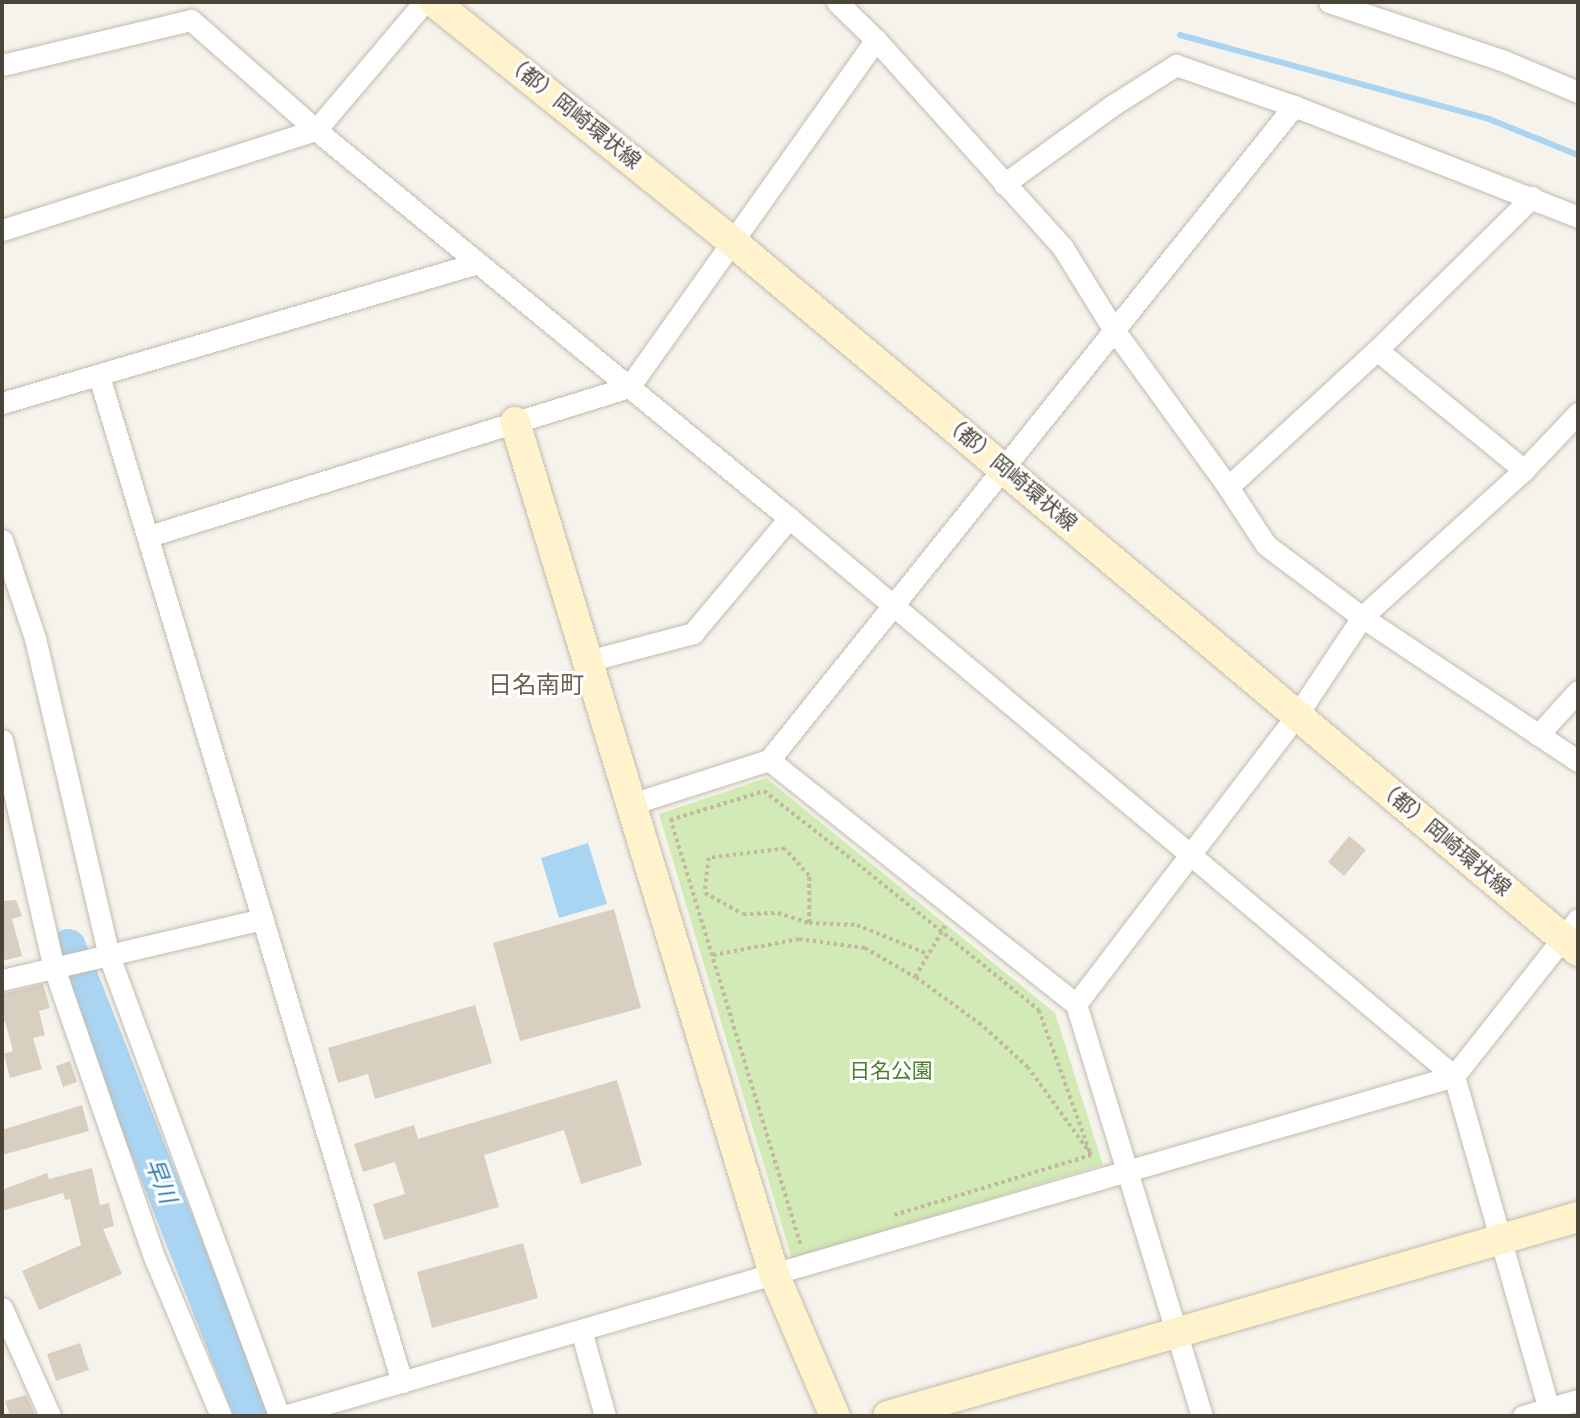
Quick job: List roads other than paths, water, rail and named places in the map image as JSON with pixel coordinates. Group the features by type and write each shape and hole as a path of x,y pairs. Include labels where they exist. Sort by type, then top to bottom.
{"street":[{"path":"2,230 316,130 424,2"},
{"name":"（都）岡崎環状線","path":"434,2 734,243 1297,715 1573,936"},
{"path":"837,2 876,40 1063,248 1114,330 1228,487 1266,545 1362,617 1578,761"},
{"path":"1329,2 1504,61 1578,92"},
{"path":"2,65 191,20 316,130 789,518 1454,1076 1550,1412"},
{"path":"149,536 629,387 876,40"},
{"path":"1004,184 1113,105 1176,65 1294,106 1578,216"},
{"path":"631,804 769,760 1294,106"},
{"path":"1228,487 1377,350 1532,197"},
{"path":"2,403 477,263"},
{"path":"1377,350 1524,470"},
{"path":"99,376 402,1382"},
{"path":"1076,1004 1297,715 1362,617 1524,470 1578,413"},
{"path":"515,422 774,1274 835,1416"},
{"path":"588,661 693,633 789,518"},
{"path":"2,540 35,638 109,956 282,1416 1454,1076 1573,936"},
{"path":"1538,735 1578,691"},
{"path":"2,740 54,968 155,1259 221,1416"},
{"path":"769,760 1076,1004 1202,1416"},
{"path":"2,981 263,919"},
{"path":"888,1416 1578,1217"},
{"path":"2,1308 50,1416"},
{"path":"581,1330 605,1416"},
{"path":"1523,1416 1550,1412 1578,1400"}],"water":[{"path":"588,843 607,904 559,918 541,858"}],"waterway":[{"path":"1180,35 1489,119 1578,155"},
{"name":"早川","path":"68,946 252,1416"}],"district":[{"name":"日名南町","path":"536,686"}],"park label":[{"name":"日名公園","path":"891,1072"}]}
